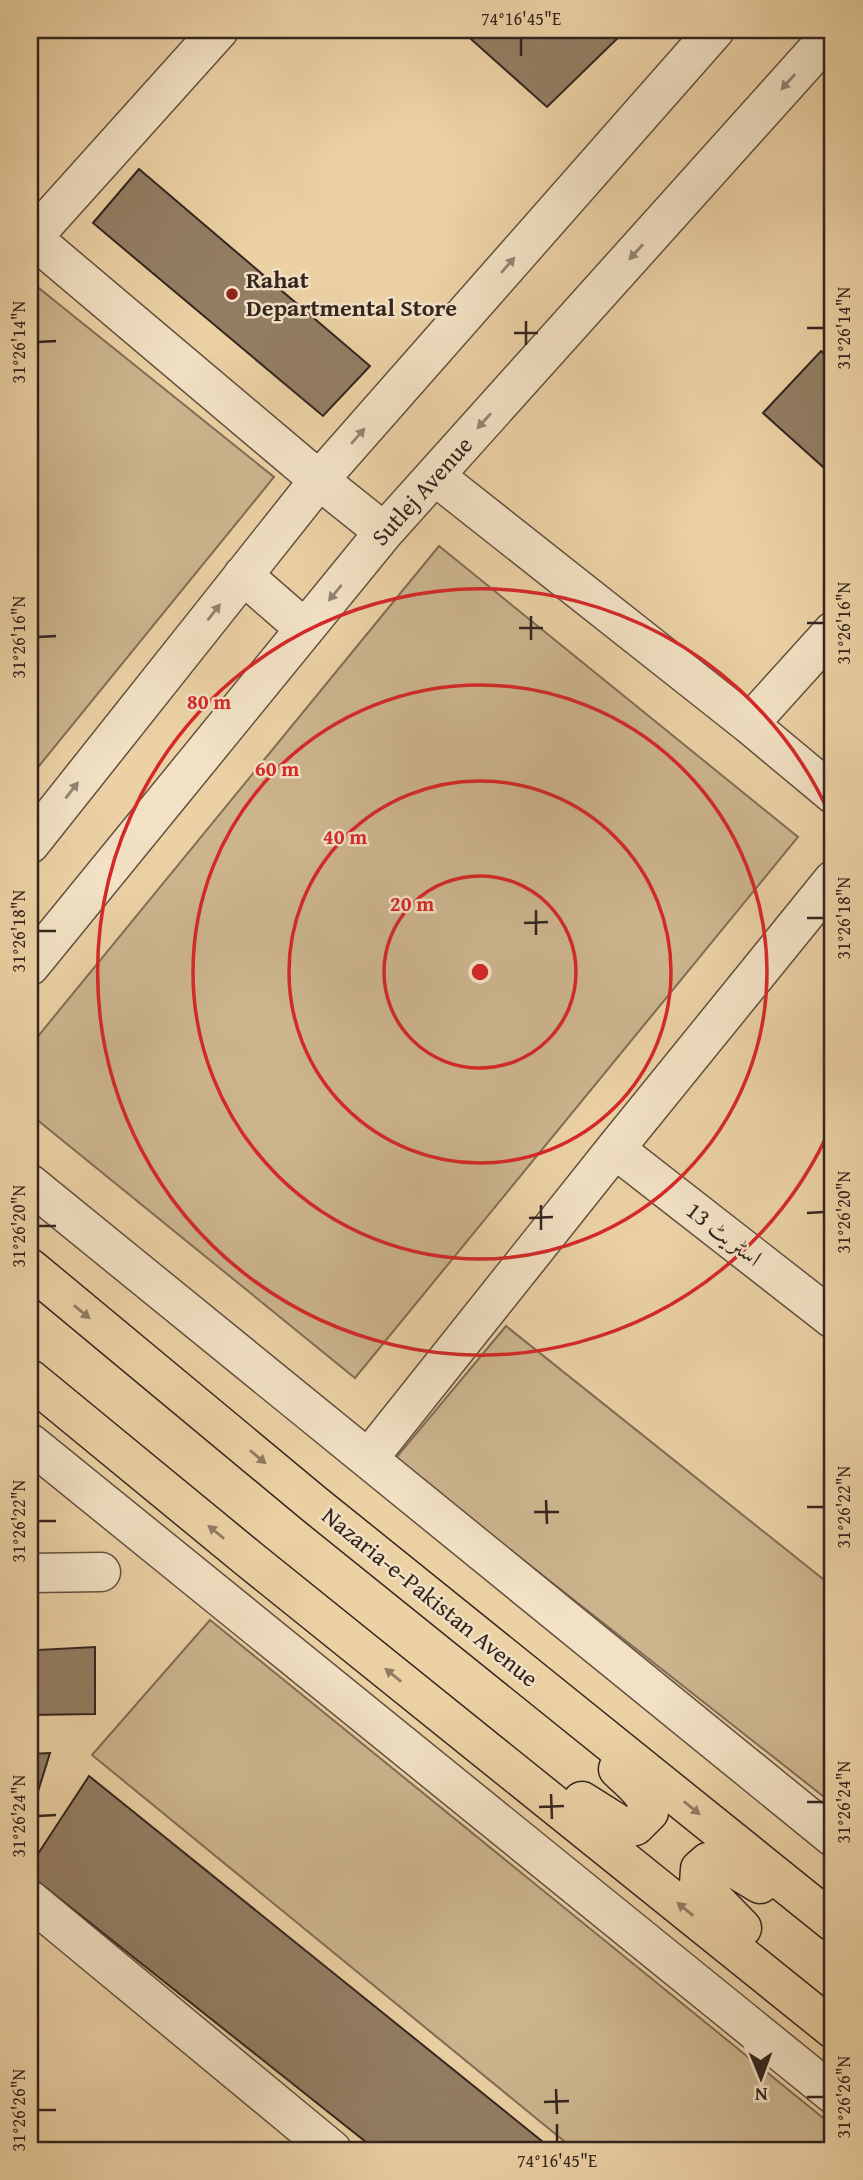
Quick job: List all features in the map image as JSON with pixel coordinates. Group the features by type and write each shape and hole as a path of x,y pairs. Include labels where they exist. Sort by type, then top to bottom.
{"main road":[{"name":"Nazaria-e-Pakistan Avenue","path":"30,1268 314,1504 833,1922"},
{"path":"30,1379 833,2029"},
{"path":"439,1712 510,1750 585,1804 625,1828 635,1826 649,1812 647,1798 513,1664"},
{"path":"833,1933 722,1861 708,1862 700,1869 699,1884 727,1914 798,1976 833,2012"}],"street":[{"path":"219,30 31,237 384,532"},
{"path":"30,844 319,480 715,30"},
{"name":"Sutlej Avenue","path":"30,966 384,532 833,32"},
{"path":"435,476 749,724 833,794"},
{"path":"243,575 305,629"},
{"path":"749,724 833,631"},
{"path":"368,1459 833,880"},
{"name":"اسٹریٹ 13","path":"615,1149 833,1319"},
{"path":"30,1184 833,1838"},
{"path":"30,1443 833,2094"},
{"path":"30,1573 101,1572"},
{"path":"30,1900 332,2150"}],"shaded area":[{"path":"30,281 274,477 30,777"},
{"path":"439,546 798,837 355,1378 30,1114 30,1046"},
{"path":"506,1326 833,1587 833,1804 395,1459"},
{"path":"210,1620 833,2126 833,2150 575,2150 92,1755"}],"building":[{"path":"626,30 547,107 463,32"},
{"name":"Rahat Departmental Store","path":"139,169 370,366 323,416 93,223"},
{"path":"821,351 833,361 833,476 763,413"},
{"path":"30,1591 36,1591 38,1650 95,1647 95,1714 30,1715"},
{"path":"50,1753 30,1817 30,1754"},
{"path":"89,1776 553,2150 376,2150 30,1875 30,1866"}],"place":[{"name":"Rahat Departmental Store","path":"232,294"}]}
